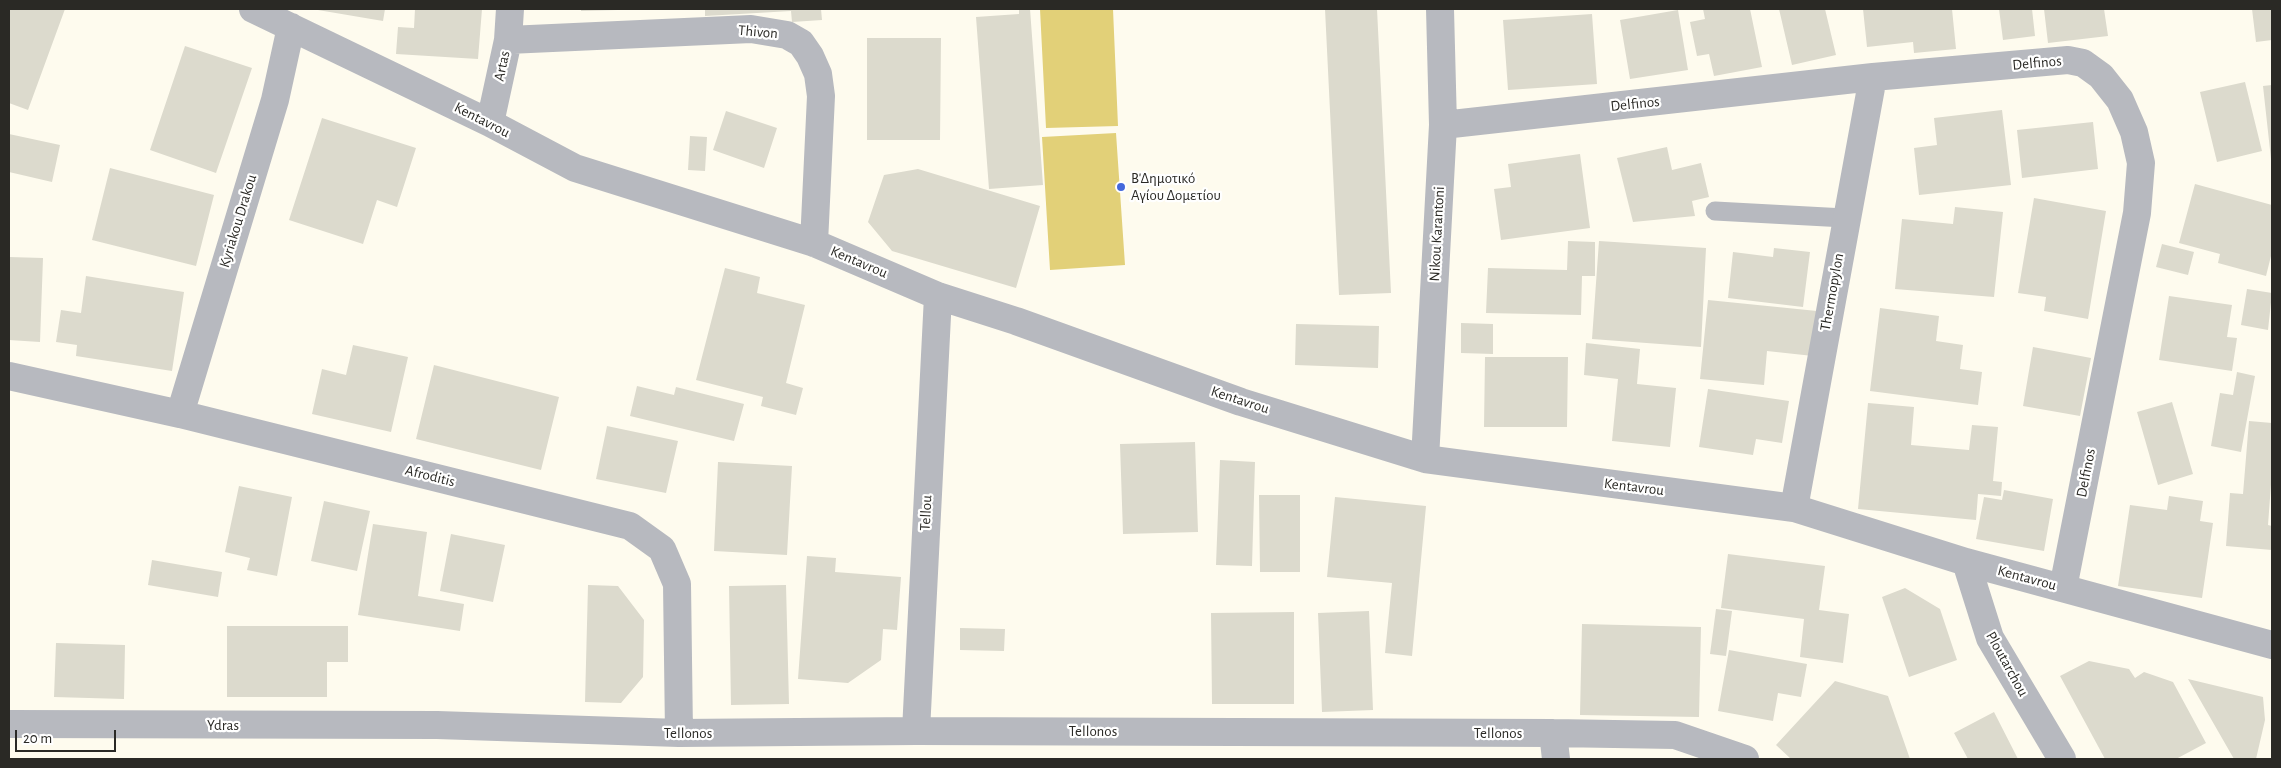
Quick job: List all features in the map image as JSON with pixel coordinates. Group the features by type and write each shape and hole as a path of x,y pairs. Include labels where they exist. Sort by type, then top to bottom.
{"street":[{"name":"Kentavrou","path":"253,9 490,123 575,168 814,243 938,296 1016,321 1241,402 1425,458 1794,508 1966,562 2272,645"},
{"name":"Artas","path":"490,123 508,40 510,9"},
{"name":"Nikou Karantoni","path":"1425,458 1443,125 1440,9"},
{"name":"Kyriakou Drakou","path":"180,414 275,100 291,27"},
{"name":"Thivon","path":"508,40 751,29 787,35 801,43 810,56 818,74 821,96 814,243"},
{"name":"Delfinos","path":"1443,125 1873,77 2068,60 2083,63 2101,76 2120,100 2134,132 2141,163 2137,213 2063,588"},
{"name":"Thermopylon","path":"1794,508 1845,218 1873,77"},
{"name":"Tellou","path":"916,731 938,296"},
{"name":"Afroditis","path":"9,376 180,414 630,526 662,549 676,584 678,733"},
{"name":"Ploutarchou","path":"1966,562 1990,638 2062,759"},
{"name":"Ydras","path":"9,724 437,725"},
{"name":"Tellonos","path":"437,725 678,733 916,731 1675,735 1745,759"},
{"path":"1553,733 1556,759"}],"lane":[{"path":"1716,211 1845,218"}],"shaded area":[{"path":"1040,9 1113,9 1118,126 1046,128"},
{"path":"1116,133 1125,265 1050,270 1042,137"}],"building":[{"path":"9,9 65,9 28,110 9,103"},
{"path":"312,9 385,9 383,21"},
{"path":"415,9 482,9 478,59 396,54 398,27 414,28"},
{"path":"581,9 618,9 618,10 581,11"},
{"path":"705,9 821,9 822,20 792,22 791,11 705,16"},
{"path":"1019,9 1030,9 1043,185 989,189 976,17 1019,14"},
{"path":"1325,9 1377,9 1391,293 1339,295"},
{"path":"1703,9 1750,9 1762,67 1714,76 1709,54 1697,56 1690,22 1705,19"},
{"path":"1779,9 1825,9 1836,55 1792,65"},
{"path":"1863,9 1952,9 1956,49 1914,53 1913,42 1867,47"},
{"path":"1999,9 2032,9 2035,36 2003,40"},
{"path":"2044,9 2104,9 2108,36 2048,43"},
{"path":"2252,9 2272,9 2272,40 2256,42"},
{"path":"1678,10 1688,70 1630,79 1620,20"},
{"path":"1592,14 1597,84 1508,90 1503,20"},
{"path":"867,38 941,38 940,140 867,140"},
{"path":"185,46 252,68 216,173 150,150"},
{"path":"2245,82 2262,151 2217,162 2200,92"},
{"path":"2272,85 2272,159 2271,159 2263,86"},
{"path":"2002,110 2011,185 1919,195 1914,148 1937,145 1934,118"},
{"path":"726,111 777,128 764,168 713,150"},
{"path":"322,118 416,148 397,207 377,200 363,244 289,220"},
{"path":"2093,122 2098,169 2022,178 2017,130"},
{"path":"9,134 60,145 52,182 9,172"},
{"path":"690,136 707,137 705,171 688,170"},
{"path":"1667,147 1672,170 1701,163 1709,197 1692,201 1695,216 1633,222 1617,158"},
{"path":"1580,154 1590,228 1501,240 1494,189 1511,187 1508,164"},
{"path":"110,168 214,195 196,266 92,240"},
{"path":"918,169 1040,206 1016,288 892,251 868,222 884,175"},
{"path":"2195,184 2272,205 2272,252 2266,276 2218,263 2220,254 2179,243"},
{"path":"2034,198 2106,211 2088,319 2044,311 2046,297 2018,293"},
{"path":"1955,207 2003,212 1994,297 1895,289 1902,219 1953,224"},
{"path":"1568,241 1595,242 1595,276 1582,276 1581,315 1486,313 1488,268 1567,270"},
{"path":"1599,241 1706,248 1701,347 1592,339"},
{"path":"2162,244 2194,252 2188,275 2156,267"},
{"path":"1774,248 1810,252 1803,307 1728,298 1733,252 1773,257"},
{"path":"9,257 43,258 40,342 9,340"},
{"path":"725,268 760,277 757,293 805,305 786,383 803,388 796,415 761,406 763,397 696,380"},
{"path":"86,276 184,292 172,371 76,356 77,345 56,342 61,310 81,313"},
{"path":"2247,289 2272,293 2268,330 2241,325"},
{"path":"2169,296 2232,305 2227,337 2237,338 2232,371 2159,360"},
{"path":"1708,300 1817,311 1813,356 1767,351 1764,385 1700,379"},
{"path":"1880,308 1939,316 1936,341 1963,345 1960,369 1982,372 1978,405 1870,391"},
{"path":"1461,323 1493,324 1493,354 1461,353"},
{"path":"1296,324 1379,326 1378,368 1295,365"},
{"path":"1586,343 1640,349 1637,384 1676,388 1670,447 1612,441 1618,379 1584,375"},
{"path":"353,345 408,357 391,432 312,414 322,369 346,375"},
{"path":"2033,347 2091,358 2080,416 2023,406"},
{"path":"1485,357 1568,357 1567,427 1484,427"},
{"path":"434,365 559,397 541,470 416,439"},
{"path":"2237,372 2255,376 2241,452 2211,446 2220,393 2233,395"},
{"path":"637,386 674,395 676,387 744,404 734,441 630,416"},
{"path":"1708,389 1789,401 1782,443 1756,439 1753,455 1699,447"},
{"path":"2172,402 2193,474 2158,485 2137,412"},
{"path":"1868,403 1914,407 1911,445 1969,450 1972,425 1998,427 1993,481 2002,482 2001,496 1978,494 1976,520 1858,509"},
{"path":"2249,421 2272,423 2272,471 2268,525 2272,526 2272,550 2226,546 2230,493 2243,494"},
{"path":"607,426 678,441 666,493 596,479"},
{"path":"1195,442 1198,532 1123,534 1120,444"},
{"path":"1220,460 1255,462 1252,566 1216,565"},
{"path":"718,462 792,466 787,555 714,551"},
{"path":"239,486 292,497 277,576 247,570 250,558 225,552"},
{"path":"2004,490 2053,499 2044,551 1976,539 1984,497 2002,500"},
{"path":"1259,495 1300,495 1300,572 1260,572"},
{"path":"2169,496 2203,501 2200,521 2213,523 2202,598 2118,586 2130,505 2167,510"},
{"path":"1335,497 1426,506 1412,656 1385,653 1392,583 1327,577"},
{"path":"324,501 370,511 357,571 311,561"},
{"path":"373,524 427,532 418,596 464,604 460,631 358,615"},
{"path":"451,534 505,545 493,602 440,591"},
{"path":"1728,554 1825,566 1819,610 1849,614 1843,663 1800,657 1804,619 1721,608"},
{"path":"807,556 836,558 835,572 901,577 897,630 883,629 881,660 848,683 798,679"},
{"path":"152,560 222,572 218,597 148,585"},
{"path":"588,585 618,586 644,620 643,677 621,703 585,702"},
{"path":"786,585 789,704 731,705 729,586"},
{"path":"1905,588 1940,609 1957,660 1909,677 1882,597"},
{"path":"1716,609 1732,611 1726,656 1710,654"},
{"path":"1369,611 1373,710 1322,712 1318,613"},
{"path":"1294,612 1294,704 1212,704 1211,613"},
{"path":"1582,624 1701,627 1699,717 1580,715"},
{"path":"227,626 348,626 348,662 327,662 327,697 227,697"},
{"path":"960,628 1005,629 1004,651 960,650"},
{"path":"56,643 125,645 124,699 54,697"},
{"path":"1729,650 1807,664 1801,697 1778,693 1773,721 1718,711"},
{"path":"2089,661 2129,669 2135,678 2144,672 2173,682 2206,743 2176,759 2105,759 2060,676"},
{"path":"2188,679 2263,697 2265,720 2256,759 2234,759"},
{"path":"1835,681 1888,696 1910,759 1791,759 1776,745"},
{"path":"1994,712 2018,759 1968,759 1954,733"}],"place":[{"name":"Β'Δημοτικό Αγίου Δομετίου","path":"1121,187"}]}
